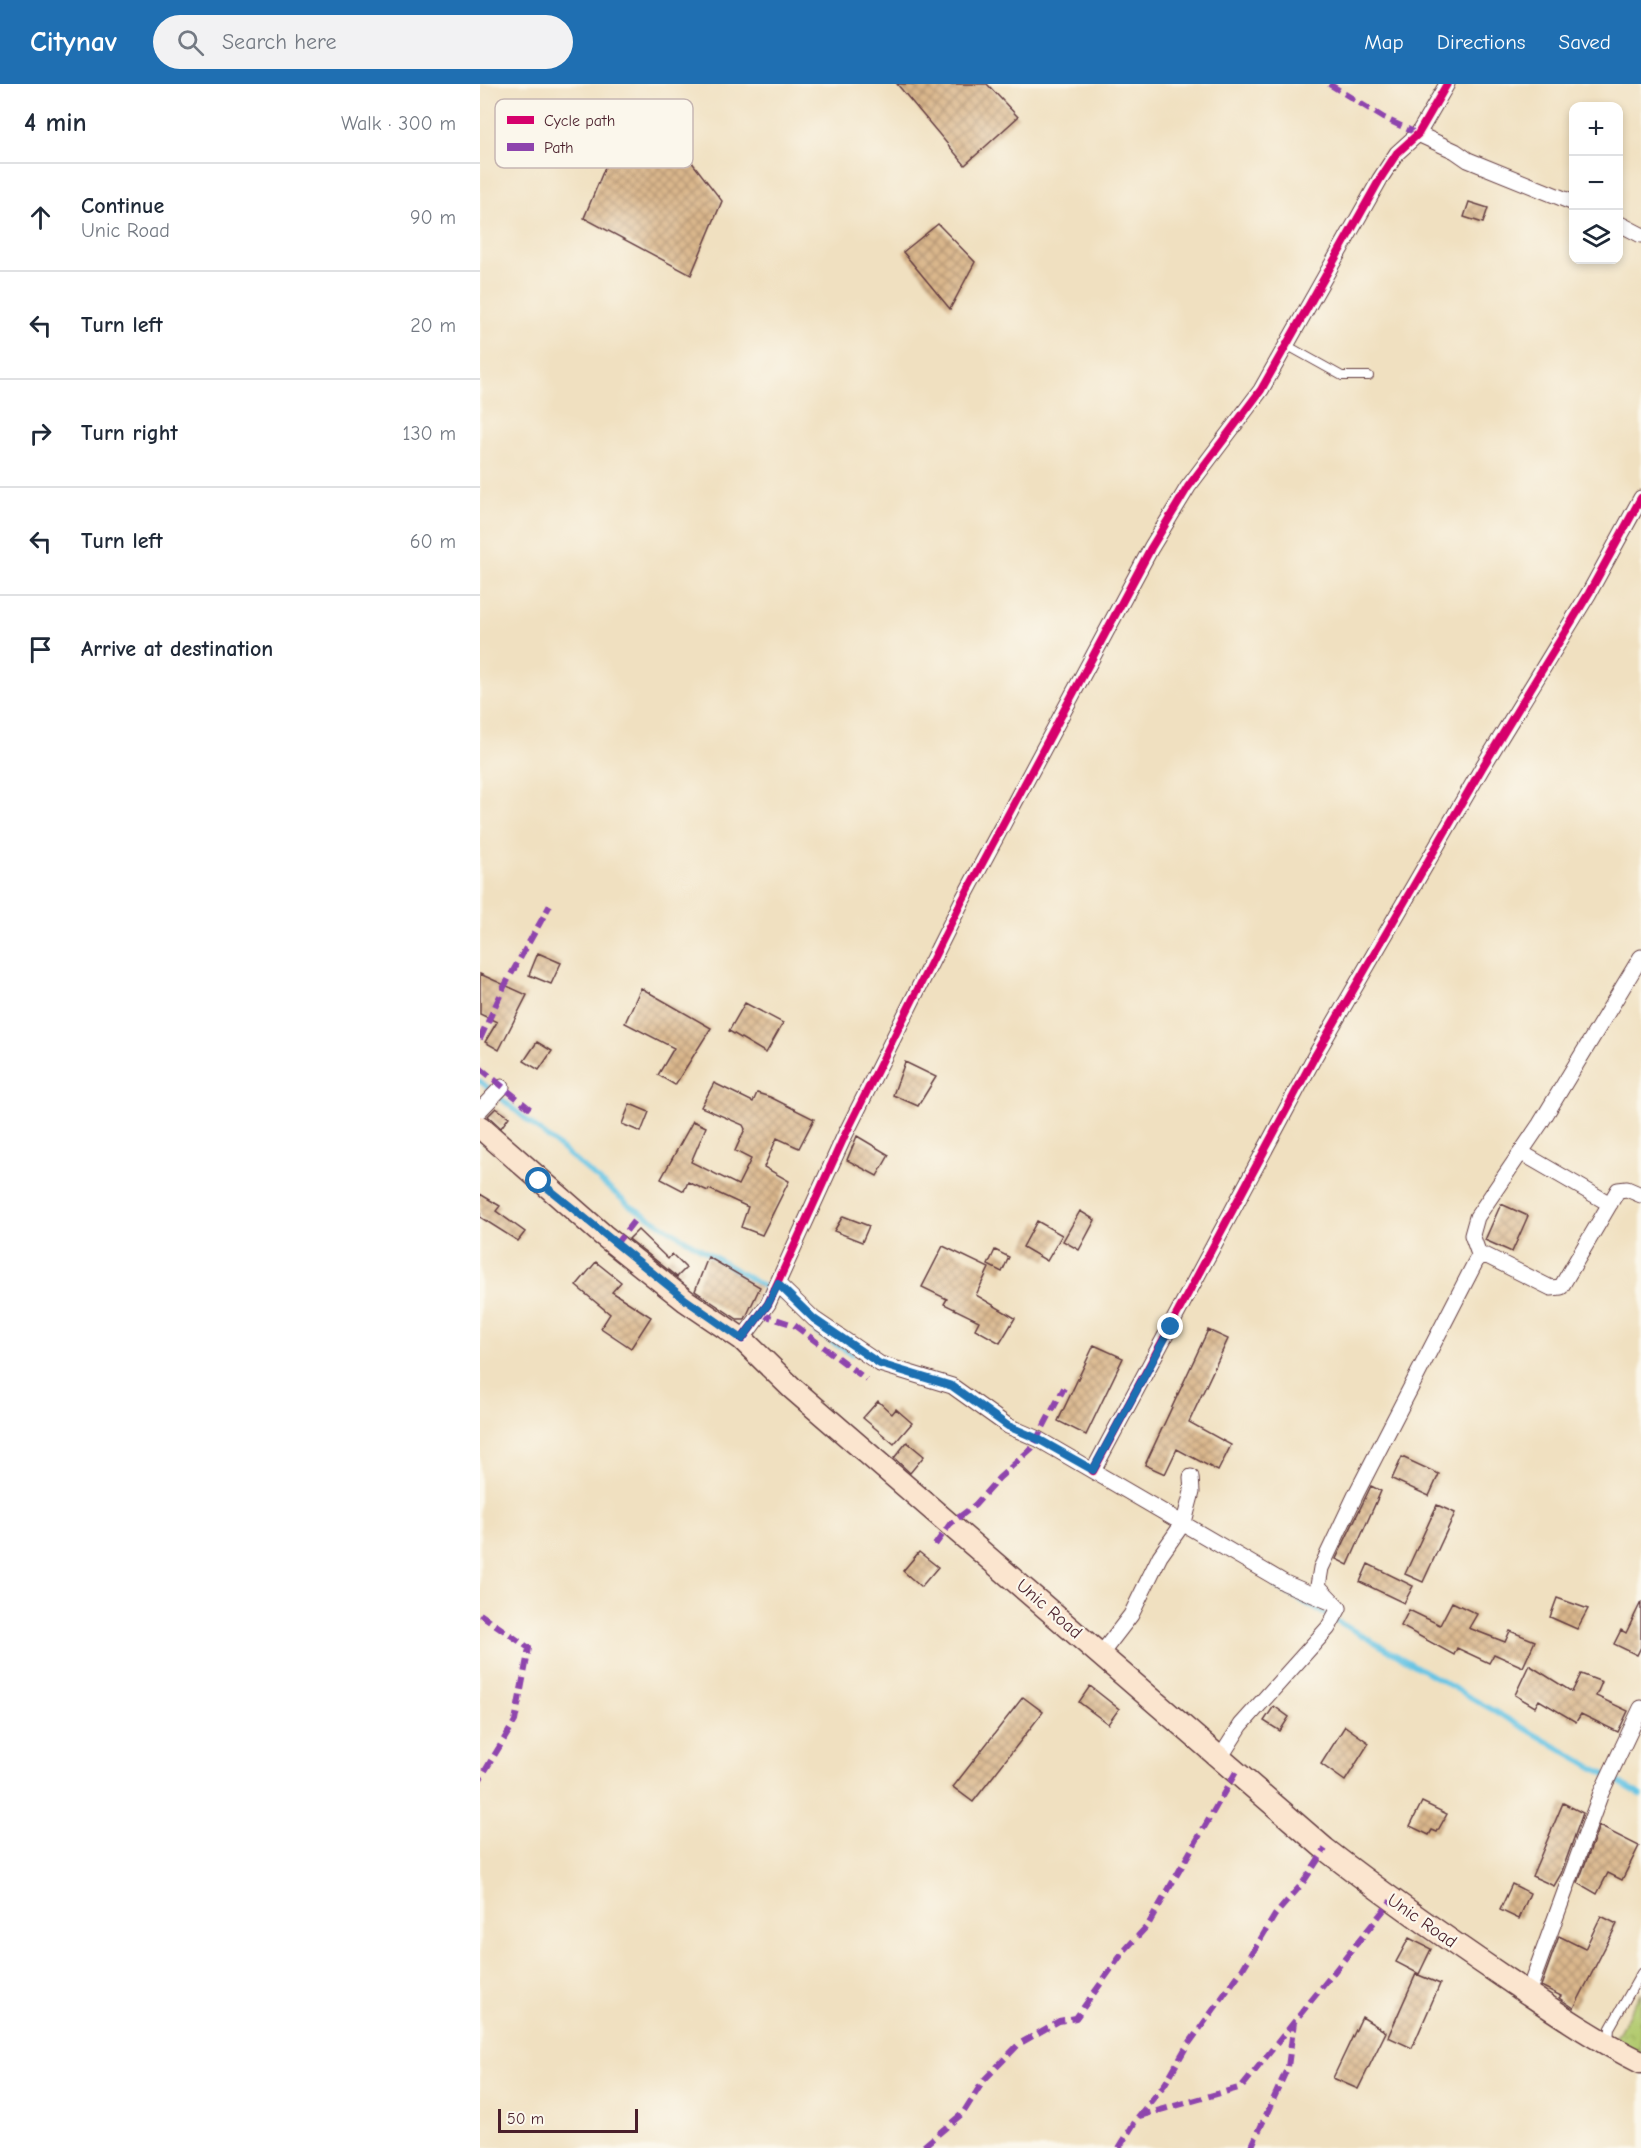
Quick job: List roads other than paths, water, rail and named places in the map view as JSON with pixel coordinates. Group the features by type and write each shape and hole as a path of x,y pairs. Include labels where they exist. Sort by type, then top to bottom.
{"main road":[{"name":"Unic Road","path":"480,1127 603,1235 686,1300 742,1339 792,1388 1325,1849 1391,1901 1528,1994 1608,2046 1641,2062"}],"street":[{"path":"742,1339 768,1304 844,1137 962,901 1109,625 1188,487 1242,418 1288,346 1380,179 1397,153 1418,134 1447,84"},
{"path":"1418,134 1455,151 1468,160 1569,200"},
{"path":"1623,226 1641,235"},
{"path":"1093,1470 1315,1056 1482,768 1589,593 1641,498"},
{"path":"1480,1257 1473,1241 1472,1227 1477,1217 1522,1153 1641,957"},
{"path":"483,1107 502,1087"},
{"path":"1522,1153 1610,1204"},
{"path":"1480,1257 1491,1258 1551,1288 1561,1287 1621,1188 1641,1195"},
{"path":"1337,1606 1318,1586 1321,1568 1366,1474 1480,1257"},
{"path":"778,1284 814,1319 880,1364 952,1386 1008,1426 1038,1439 1093,1470 1181,1528 1337,1606"},
{"path":"1101,1654 1131,1615 1160,1556 1181,1528 1192,1492 1191,1477"},
{"path":"1220,1758 1241,1725 1328,1628 1337,1606"},
{"path":"1528,1994 1604,1787 1641,1708"}],"lane":[{"path":"1288,346 1342,376 1369,376"},
{"path":"1608,2046 1610,2028 1641,1973"}],"waterway":[{"path":"480,1081 629,1205 787,1301"},
{"path":"811,1325 819,1334 852,1354"},
{"path":"1276,1586 1641,1795"}]}
